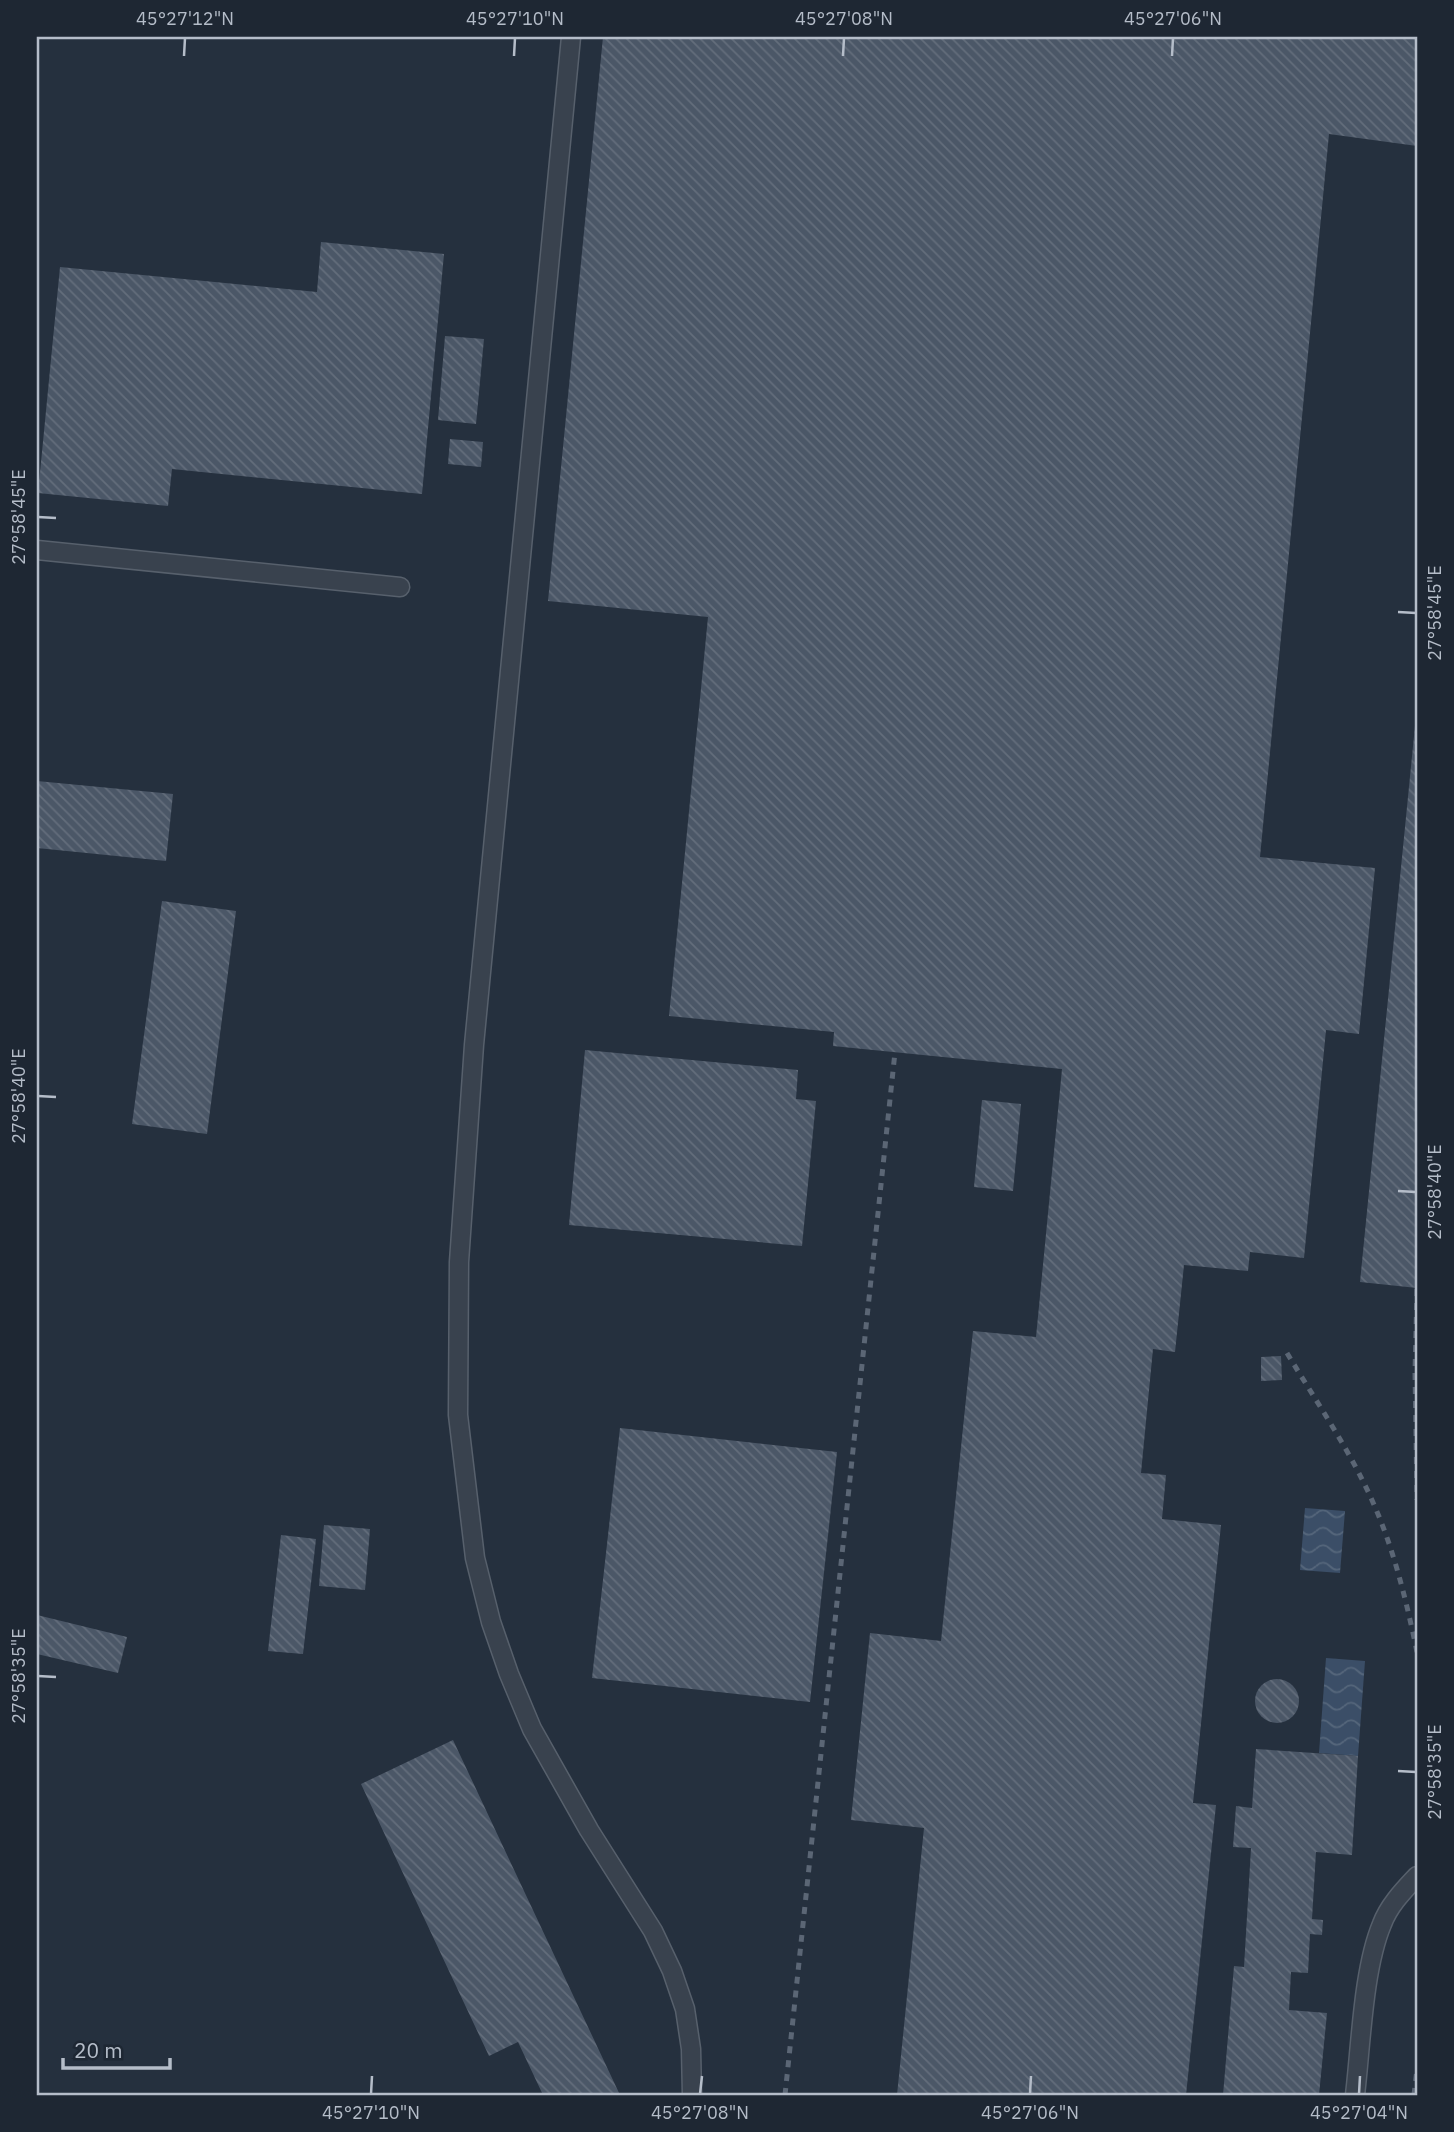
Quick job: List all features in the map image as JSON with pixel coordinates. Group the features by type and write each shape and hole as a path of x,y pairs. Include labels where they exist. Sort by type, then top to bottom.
{"lane":[{"path":"571,37 474,1045 459,1262 457,1415 475,1558 491,1622 532,1729 589,1830 653,1931 672,1971 685,2009 691,2049 692,2095"},
{"path":"37,550 400,587"},
{"path":"1355,2095 1373,1953 1382,1923 1396,1900 1417,1876"}],"water":[{"path":"1305,1508 1345,1511 1340,1573 1300,1570"},
{"path":"1326,1658 1365,1661 1358,1756 1319,1753"}],"building":[{"path":"603,37 1417,37 1417,146 1329,134 1260,857 1375,868 1359,1034 1326,1030 1304,1258 1250,1252 1248,1271 1184,1265 1175,1352 1153,1349 1141,1473 1166,1475 1162,1519 1221,1525 1193,1803 1216,1805 1186,2095 897,2095 924,1828 851,1820 870,1633 941,1641 973,1331 1036,1337 1062,1069 833,1046 834,1032 669,1016 708,617 548,601"},
{"path":"321,242 444,254 422,494 172,469 168,506 38,493 60,267 317,292"},
{"path":"445,336 484,339 476,424 438,420"},
{"path":"450,439 483,442 481,467 448,464"},
{"path":"1417,726 1417,1288 1360,1282"},
{"path":"37,781 173,794 166,861 37,848"},
{"path":"162,901 236,911 207,1134 132,1124"},
{"path":"585,1050 798,1070 796,1099 816,1101 802,1246 569,1225"},
{"path":"982,1100 1021,1104 1013,1191 974,1187"},
{"path":"1281,1356 1282,1380 1261,1381 1261,1357"},
{"path":"620,1428 837,1452 810,1702 592,1678"},
{"path":"324,1525 370,1529 365,1590 319,1586"},
{"path":"281,1535 316,1539 303,1654 268,1651"},
{"path":"37,1615 127,1637 118,1673 37,1654"},
{"path":"1277,1679 1293,1685 1299,1701 1293,1717 1277,1723 1261,1717 1255,1701 1261,1685"},
{"path":"453,1740 620,2095 543,2095 518,2042 489,2056 361,1784"},
{"path":"1256,1749 1358,1756 1352,1855 1316,1852 1312,1919 1323,1920 1322,1935 1310,1934 1308,1973 1291,1972 1289,2010 1327,2013 1319,2095 1223,2095 1234,1966 1244,1967 1251,1848 1233,1847 1236,1806 1252,1808"}],"railway":[{"path":"785,2095 895,1052"},
{"path":"1417,1289 1417,1500"},
{"path":"1287,1353 1345,1448 1375,1507 1400,1579 1417,1652"},
{"path":"1414,2095 1417,2069"}]}
